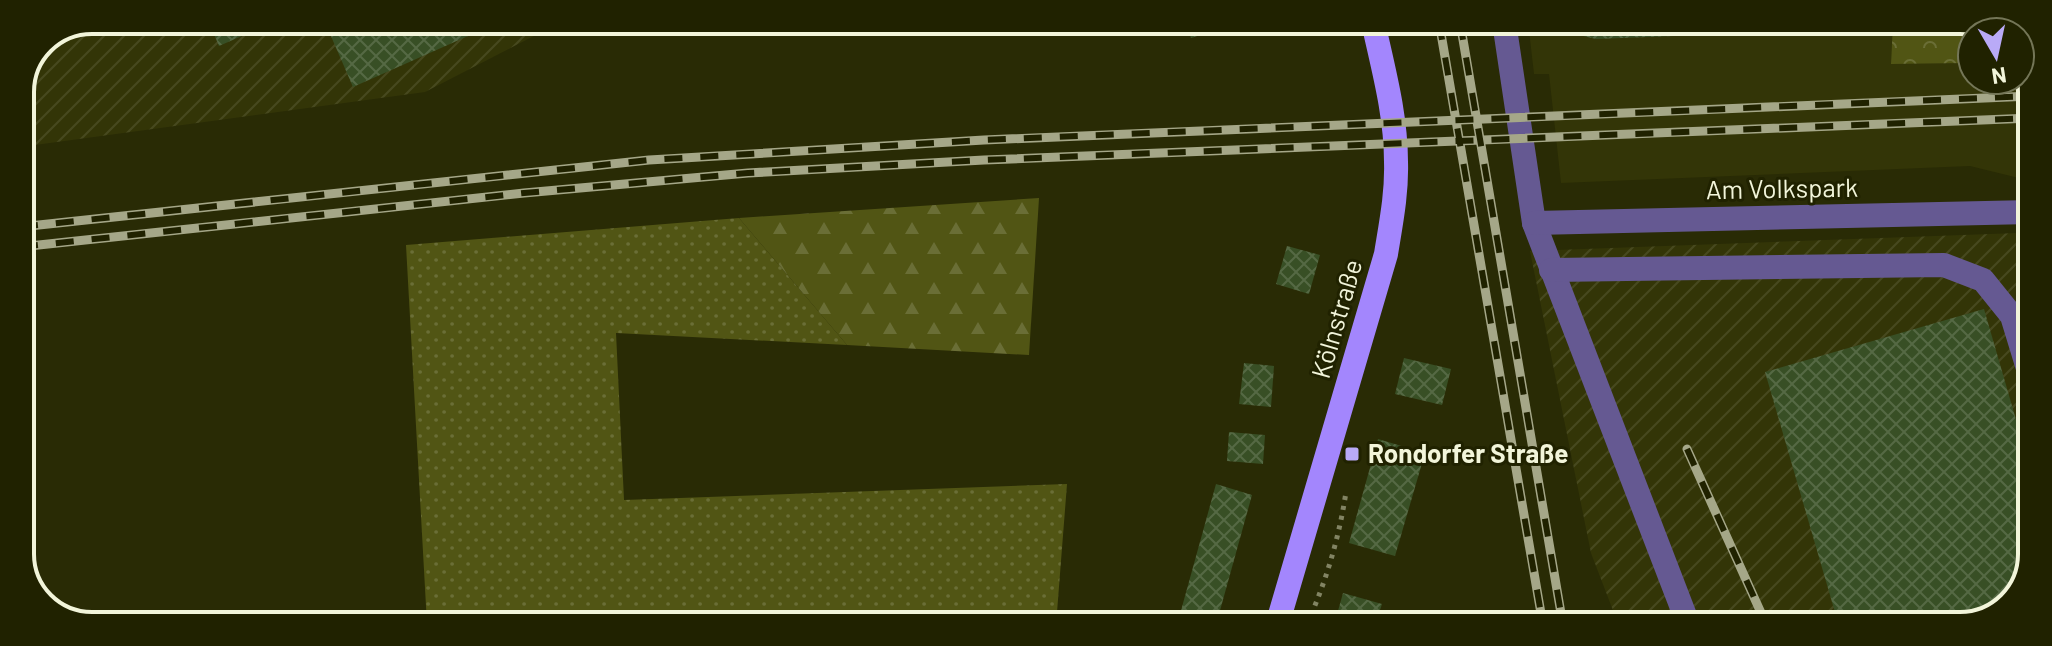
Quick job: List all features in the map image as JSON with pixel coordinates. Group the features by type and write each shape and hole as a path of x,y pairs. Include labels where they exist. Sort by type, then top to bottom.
{"main road":[{"name":"Kölnstraße","path":"1281,612 1386,254 1395,199 1396,160 1391,101 1376,34"}],"street":[{"path":"1506,34 1534,223 1684,612"},
{"name":"Am Volkspark","path":"1534,223 2018,212"},
{"path":"1551,270 1944,265 1983,280 2012,316 2018,336"}],"shaded area":[{"path":"538,34 425,92 34,145 34,92 38,70 51,51 70,38 81,35"},
{"path":"1529,34 1892,34 1891,64 1956,63 1956,96 2018,96 2018,178 1970,166 1561,183 1549,74 1534,74"},
{"path":"2018,233 2018,554 2012,580 2004,592 1986,606 1968,612 1614,612 1591,553 1530,251"}],"green space":[{"path":"1892,34 1956,34 1956,63 1891,64"},
{"path":"1039,198 1029,355 847,345 739,218"},
{"path":"739,218 847,345 616,333 624,500 1067,484 1057,612 426,612 406,245"}],"building":[{"path":"214,34 246,34 219,46"},
{"path":"330,34 472,34 353,87"},
{"path":"1575,34 1730,34 1596,39"},
{"path":"1287,246 1320,255 1309,294 1276,284"},
{"path":"1984,309 2018,427 2018,554 2012,580 2004,592 1986,606 1968,612 1835,612 1765,372"},
{"path":"1404,358 1451,369 1442,405 1395,394"},
{"path":"1244,363 1274,366 1271,407 1239,404"},
{"path":"1229,432 1265,435 1263,464 1227,461"},
{"path":"1378,439 1425,453 1395,556 1349,543"},
{"path":"1216,484 1252,495 1220,612 1181,612"},
{"path":"1343,593 1382,604 1379,612 1338,612"}],"railway":[{"path":"1441,34 1541,612"},
{"path":"1462,34 1561,612"},
{"path":"34,226 649,160 984,140 2018,97"},
{"path":"34,246 524,193 748,173 984,160 2018,119"},
{"path":"1687,449 1761,612"}],"place":[{"name":"Rondorfer Straße","path":"1352,454"}]}
